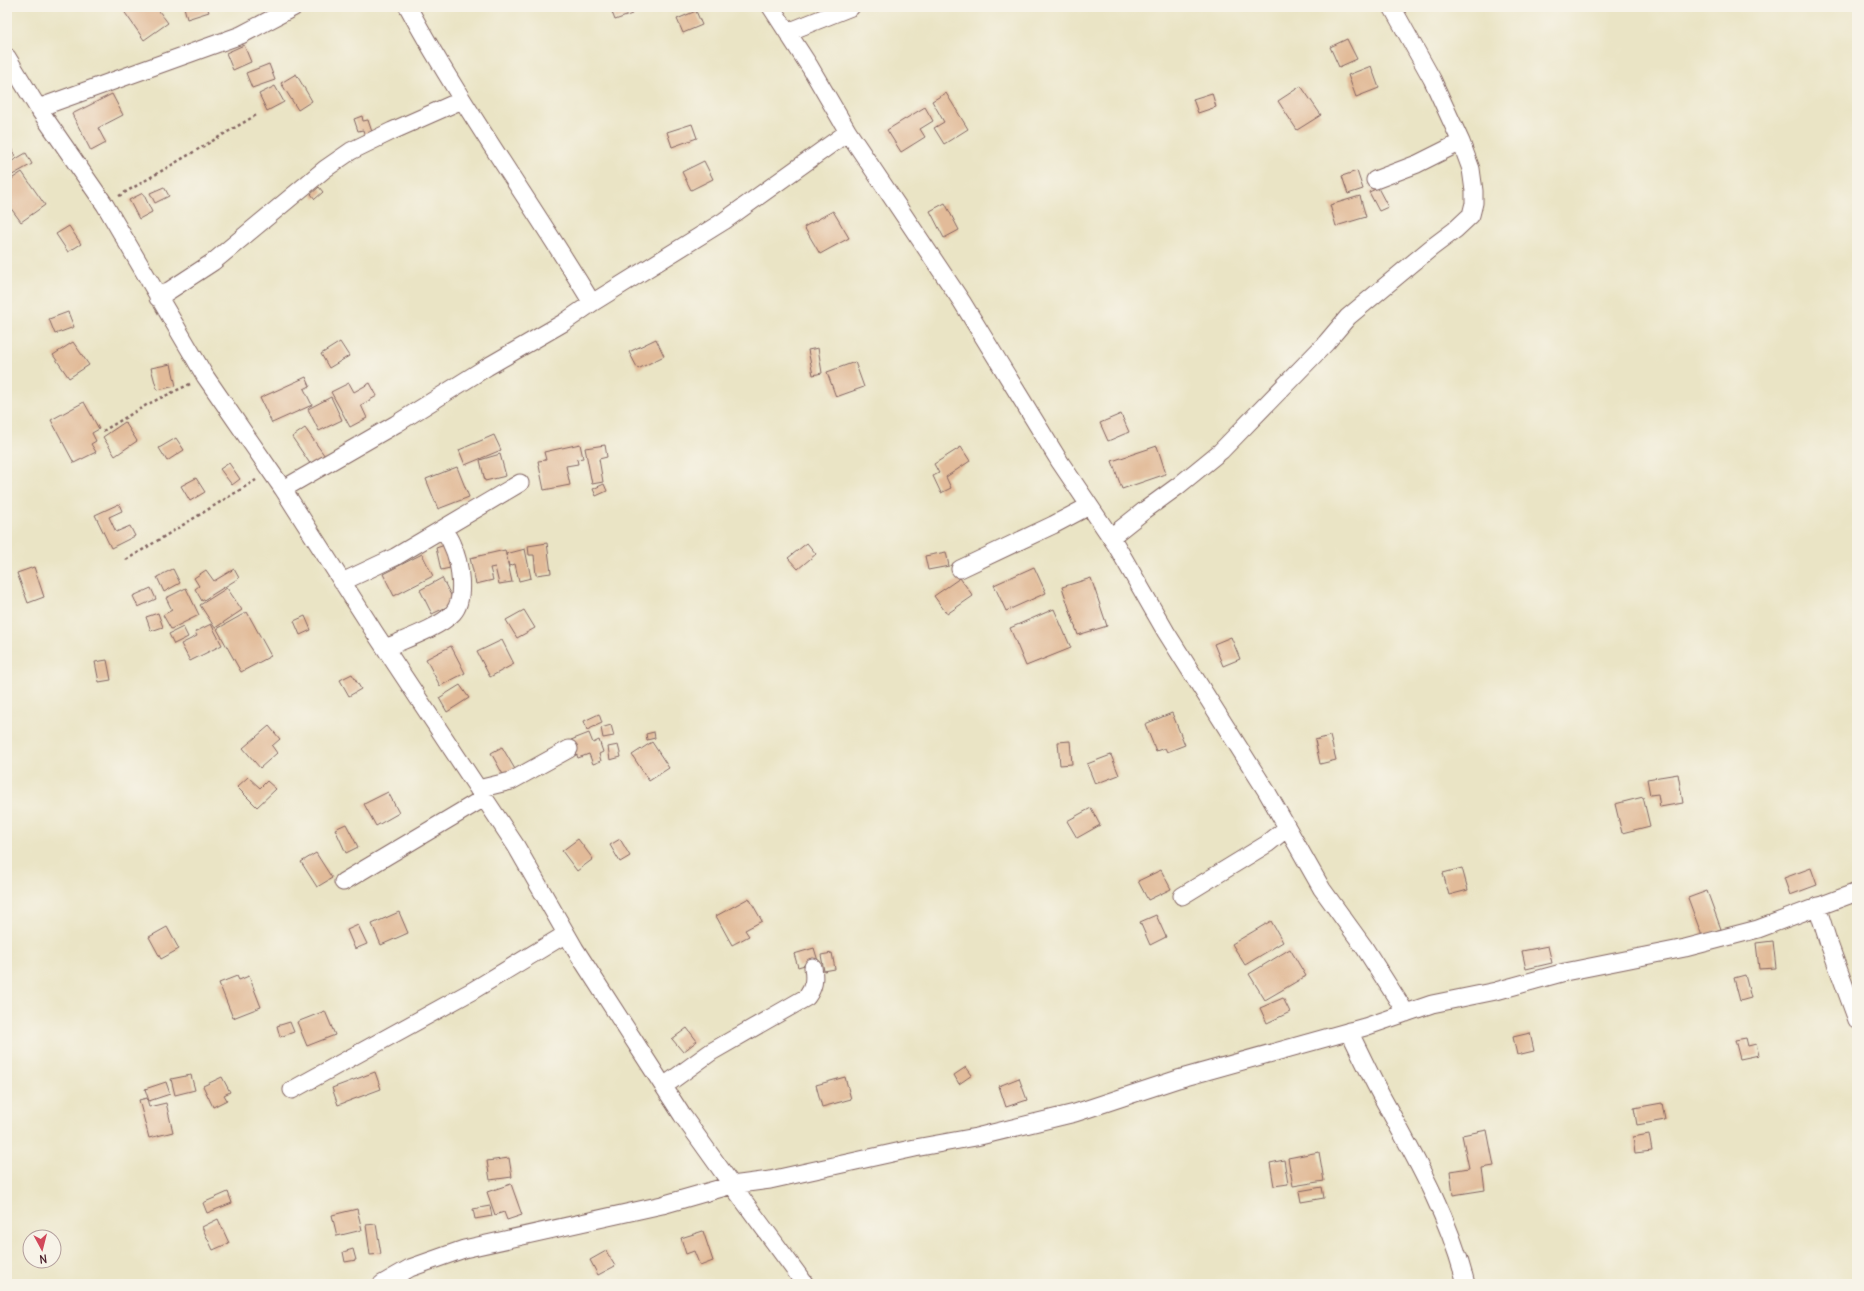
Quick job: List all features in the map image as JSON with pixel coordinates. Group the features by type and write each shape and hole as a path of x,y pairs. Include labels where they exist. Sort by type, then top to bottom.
{"street":[{"path":"38,108 241,34 294,7"},
{"path":"408,7 462,100 538,215 592,303"},
{"path":"771,7 788,32 848,132 958,296 1060,462 1110,537 1170,638 1267,792 1322,889 1364,947 1406,1013"},
{"path":"788,32 851,7"},
{"path":"1110,537 1221,452 1326,343 1348,316 1455,230 1470,215 1474,203 1474,191 1471,169 1461,142 1432,79 1392,7"},
{"path":"7,57 38,108 105,205 204,376 283,489 384,648 516,846 566,934 664,1086 732,1185 805,1284"},
{"path":"158,298 213,262 325,169 352,151 392,131 462,100"},
{"path":"283,489 396,424 487,367 563,324 592,303 724,221 848,132"},
{"path":"1375,180 1417,164 1461,142"},
{"path":"342,582 396,557 520,483"},
{"path":"960,569 1047,528 1089,506"},
{"path":"384,648 436,625 453,613 459,602 458,566 453,546 443,529"},
{"path":"343,882 481,793 511,781 569,749"},
{"path":"1182,896 1267,844 1287,828"},
{"path":"382,1284 410,1268 464,1248 662,1205 732,1185 770,1180 976,1137 1068,1115 1178,1079 1349,1031 1432,1004 1496,991 1565,972 1624,961 1758,929 1857,892"},
{"path":"1817,906 1828,941 1857,1020"},
{"path":"292,1090 472,991 566,934"},
{"path":"664,1086 711,1052 807,997 813,989 813,967"},
{"path":"1349,1031 1381,1095 1408,1142 1439,1205 1461,1262 1466,1284"}],"path":[{"path":"105,205 140,182 258,114"},
{"path":"103,430 148,404 204,376"},
{"path":"126,560 270,471"}],"building":[{"path":"121,7 156,7 168,23 144,40"},
{"path":"184,7 207,7 209,12 187,19"},
{"path":"610,7 629,7 632,14 615,20"},
{"path":"696,11 702,25 683,33 677,19"},
{"path":"1347,39 1357,59 1339,67 1330,47"},
{"path":"244,45 251,62 233,70 226,53"},
{"path":"269,64 275,80 252,88 246,73"},
{"path":"1371,66 1379,88 1356,97 1348,75"},
{"path":"296,74 312,101 298,110 281,83"},
{"path":"275,86 284,102 267,111 259,94"},
{"path":"1301,86 1321,115 1297,130 1278,101"},
{"path":"946,93 968,129 944,144 934,128 944,122 932,101"},
{"path":"1212,93 1216,107 1198,113 1193,99"},
{"path":"112,94 123,115 98,128 106,143 91,151 72,114"},
{"path":"925,107 933,121 920,129 925,137 901,152 887,130"},
{"path":"362,116 363,121 368,120 373,135 365,137 363,130 358,131 354,119"},
{"path":"692,124 697,138 672,147 667,132"},
{"path":"7,140 15,156 7,160"},
{"path":"26,153 32,164 7,178 7,164"},
{"path":"704,161 713,179 691,190 682,172"},
{"path":"1357,171 1363,189 1348,194 1342,176"},
{"path":"22,172 45,205 21,222 7,203 7,182"},
{"path":"164,187 169,196 155,203 150,193"},
{"path":"319,187 323,192 315,199 311,194"},
{"path":"1378,188 1388,207 1379,211 1369,192"},
{"path":"143,193 152,212 139,219 129,200"},
{"path":"1360,196 1366,217 1336,226 1330,205"},
{"path":"945,203 959,230 944,238 930,211"},
{"path":"833,211 849,238 820,254 804,227"},
{"path":"69,226 81,244 68,252 56,234"},
{"path":"68,312 74,327 55,334 49,319"},
{"path":"656,339 664,356 638,369 629,352"},
{"path":"73,342 89,365 69,378 53,355"},
{"path":"340,342 349,356 329,368 321,354"},
{"path":"818,348 822,373 813,375 808,350"},
{"path":"855,362 864,387 836,397 827,372"},
{"path":"171,364 176,386 157,390 151,368"},
{"path":"306,377 310,386 304,389 312,405 272,423 260,398"},
{"path":"349,383 354,392 370,383 377,396 361,405 367,418 350,427 331,392"},
{"path":"331,397 342,420 319,431 308,409"},
{"path":"84,402 99,429 92,433 96,441 91,444 96,452 74,463 51,420"},
{"path":"1121,414 1129,432 1108,441 1100,423"},
{"path":"125,422 137,441 115,456 103,437"},
{"path":"305,428 327,459 313,468 292,437"},
{"path":"494,435 501,450 465,465 459,450"},
{"path":"176,438 184,450 167,461 159,448"},
{"path":"580,444 583,458 577,459 578,464 566,466 570,485 544,490 538,461 546,460 544,452"},
{"path":"605,445 607,457 599,459 603,482 592,484 585,448"},
{"path":"1157,446 1166,474 1122,489 1112,461"},
{"path":"961,447 970,461 946,477 951,488 941,493 933,476 939,473 934,464"},
{"path":"500,454 506,476 485,481 480,460"},
{"path":"229,463 240,479 232,485 220,469"},
{"path":"457,467 469,497 438,509 426,479"},
{"path":"196,478 205,492 190,501 181,486"},
{"path":"604,484 607,491 596,496 593,489"},
{"path":"119,504 122,511 109,517 116,532 130,526 135,536 111,548 95,515"},
{"path":"547,543 551,573 536,575 534,555 529,555 528,546"},
{"path":"807,543 816,554 798,569 788,558"},
{"path":"445,545 450,568 441,570 436,548"},
{"path":"525,549 531,578 519,581 515,564 509,566 506,554"},
{"path":"505,550 512,582 499,584 495,567 490,568 493,580 476,584 470,558"},
{"path":"946,552 949,566 928,570 925,556"},
{"path":"422,554 433,576 394,596 383,574"},
{"path":"34,567 44,597 28,603 17,573"},
{"path":"1034,567 1046,593 1006,611 994,585"},
{"path":"173,569 180,583 164,592 157,577"},
{"path":"234,569 239,578 202,601 195,589 199,586 194,578 206,570 214,581"},
{"path":"442,578 455,603 432,614 420,590"},
{"path":"960,578 973,596 947,614 934,596"},
{"path":"1091,578 1107,626 1078,635 1062,587"},
{"path":"151,588 156,599 138,607 133,596"},
{"path":"186,588 199,615 171,629 163,615 172,610 166,598"},
{"path":"227,588 242,610 215,628 200,605"},
{"path":"1054,609 1071,648 1026,666 1010,628"},
{"path":"524,610 535,628 517,638 506,620"},
{"path":"247,612 271,656 241,672 217,629"},
{"path":"158,613 163,627 151,631 146,617"},
{"path":"305,616 311,630 300,635 294,621"},
{"path":"211,624 222,645 190,661 181,644 197,636 195,632"},
{"path":"183,627 188,637 174,644 169,634"},
{"path":"1231,637 1240,659 1223,666 1214,644"},
{"path":"502,640 514,664 490,677 477,652"},
{"path":"451,646 465,673 440,686 426,659"},
{"path":"107,660 111,680 99,682 95,662"},
{"path":"352,674 361,689 349,696 340,680"},
{"path":"460,685 469,698 447,712 439,698"},
{"path":"1172,713 1185,745 1167,752 1165,748 1156,751 1145,724"},
{"path":"599,714 602,723 587,730 584,721"},
{"path":"611,725 614,736 603,738 601,728"},
{"path":"269,726 280,739 272,746 277,753 260,768 243,748"},
{"path":"654,732 655,738 647,740 646,734"},
{"path":"589,733 593,743 599,740 603,752 599,754 601,761 593,764 589,754 578,758 571,740"},
{"path":"1330,736 1336,760 1320,764 1315,740"},
{"path":"1070,741 1072,764 1060,765 1058,742"},
{"path":"652,742 669,768 649,781 632,755"},
{"path":"618,745 621,757 610,760 608,747"},
{"path":"502,747 516,771 505,778 491,753"},
{"path":"1111,755 1119,775 1095,784 1087,764"},
{"path":"1678,774 1683,803 1660,807 1658,794 1650,795 1647,779"},
{"path":"248,777 260,788 267,781 276,789 257,807 237,787"},
{"path":"388,792 399,813 376,826 364,804"},
{"path":"1643,797 1650,826 1622,833 1615,804"},
{"path":"1091,808 1100,825 1077,838 1067,821"},
{"path":"346,824 358,847 346,853 335,829"},
{"path":"578,839 593,859 577,871 562,851"},
{"path":"620,839 630,856 620,862 610,845"},
{"path":"316,853 332,878 317,887 301,862"},
{"path":"1462,868 1468,890 1449,895 1443,873"},
{"path":"1811,868 1817,885 1790,895 1784,878"},
{"path":"1161,870 1171,889 1148,900 1138,881"},
{"path":"1707,891 1721,929 1702,936 1688,898"},
{"path":"749,898 762,921 745,930 749,936 732,945 716,916"},
{"path":"399,912 408,933 381,945 372,924"},
{"path":"1156,915 1166,937 1150,945 1140,922"},
{"path":"1271,921 1283,942 1245,965 1232,944"},
{"path":"358,925 367,944 355,949 347,930"},
{"path":"167,927 179,949 161,959 149,937"},
{"path":"1773,941 1776,968 1759,969 1756,943"},
{"path":"1548,946 1552,963 1526,969 1522,951"},
{"path":"814,948 818,961 798,967 794,954"},
{"path":"1290,949 1306,976 1265,1000 1249,974"},
{"path":"832,953 835,969 824,971 821,955"},
{"path":"1745,975 1751,998 1740,1001 1734,978"},
{"path":"237,976 239,980 249,976 261,1007 233,1018 219,983"},
{"path":"1283,998 1290,1012 1267,1023 1260,1008"},
{"path":"325,1011 335,1035 307,1046 297,1022"},
{"path":"290,1022 294,1032 280,1037 277,1026"},
{"path":"687,1028 697,1041 683,1052 672,1039"},
{"path":"1530,1033 1534,1051 1517,1055 1513,1037"},
{"path":"1746,1038 1748,1046 1756,1044 1759,1055 1740,1059 1735,1040"},
{"path":"966,1067 972,1075 959,1084 954,1075"},
{"path":"375,1072 381,1089 338,1105 332,1088"},
{"path":"191,1075 195,1090 175,1095 171,1079"},
{"path":"222,1077 230,1092 224,1095 227,1100 213,1107 203,1086"},
{"path":"845,1077 851,1099 822,1107 816,1085"},
{"path":"1019,1078 1027,1100 1006,1107 999,1086"},
{"path":"166,1082 170,1094 149,1101 145,1089"},
{"path":"147,1098 149,1107 166,1103 173,1132 149,1138 139,1100"},
{"path":"1662,1103 1665,1120 1637,1125 1634,1108"},
{"path":"1487,1130 1494,1166 1482,1168 1485,1190 1453,1195 1450,1171 1469,1168 1462,1135"},
{"path":"1649,1134 1652,1151 1635,1153 1633,1137"},
{"path":"1319,1152 1324,1181 1293,1186 1288,1158"},
{"path":"509,1158 512,1177 490,1180 487,1161"},
{"path":"1284,1160 1288,1184 1274,1186 1270,1163"},
{"path":"511,1184 522,1215 507,1220 504,1212 495,1215 487,1192"},
{"path":"1322,1187 1324,1198 1301,1202 1299,1191"},
{"path":"228,1192 232,1203 207,1213 203,1203"},
{"path":"490,1206 492,1216 475,1219 473,1209"},
{"path":"357,1209 362,1230 337,1236 332,1215"},
{"path":"218,1219 229,1243 213,1250 202,1227"},
{"path":"376,1224 381,1254 370,1255 366,1225"},
{"path":"703,1231 713,1261 700,1266 694,1251 686,1254 681,1238"},
{"path":"353,1249 356,1260 345,1262 343,1252"},
{"path":"606,1251 615,1266 598,1275 590,1260"}]}
